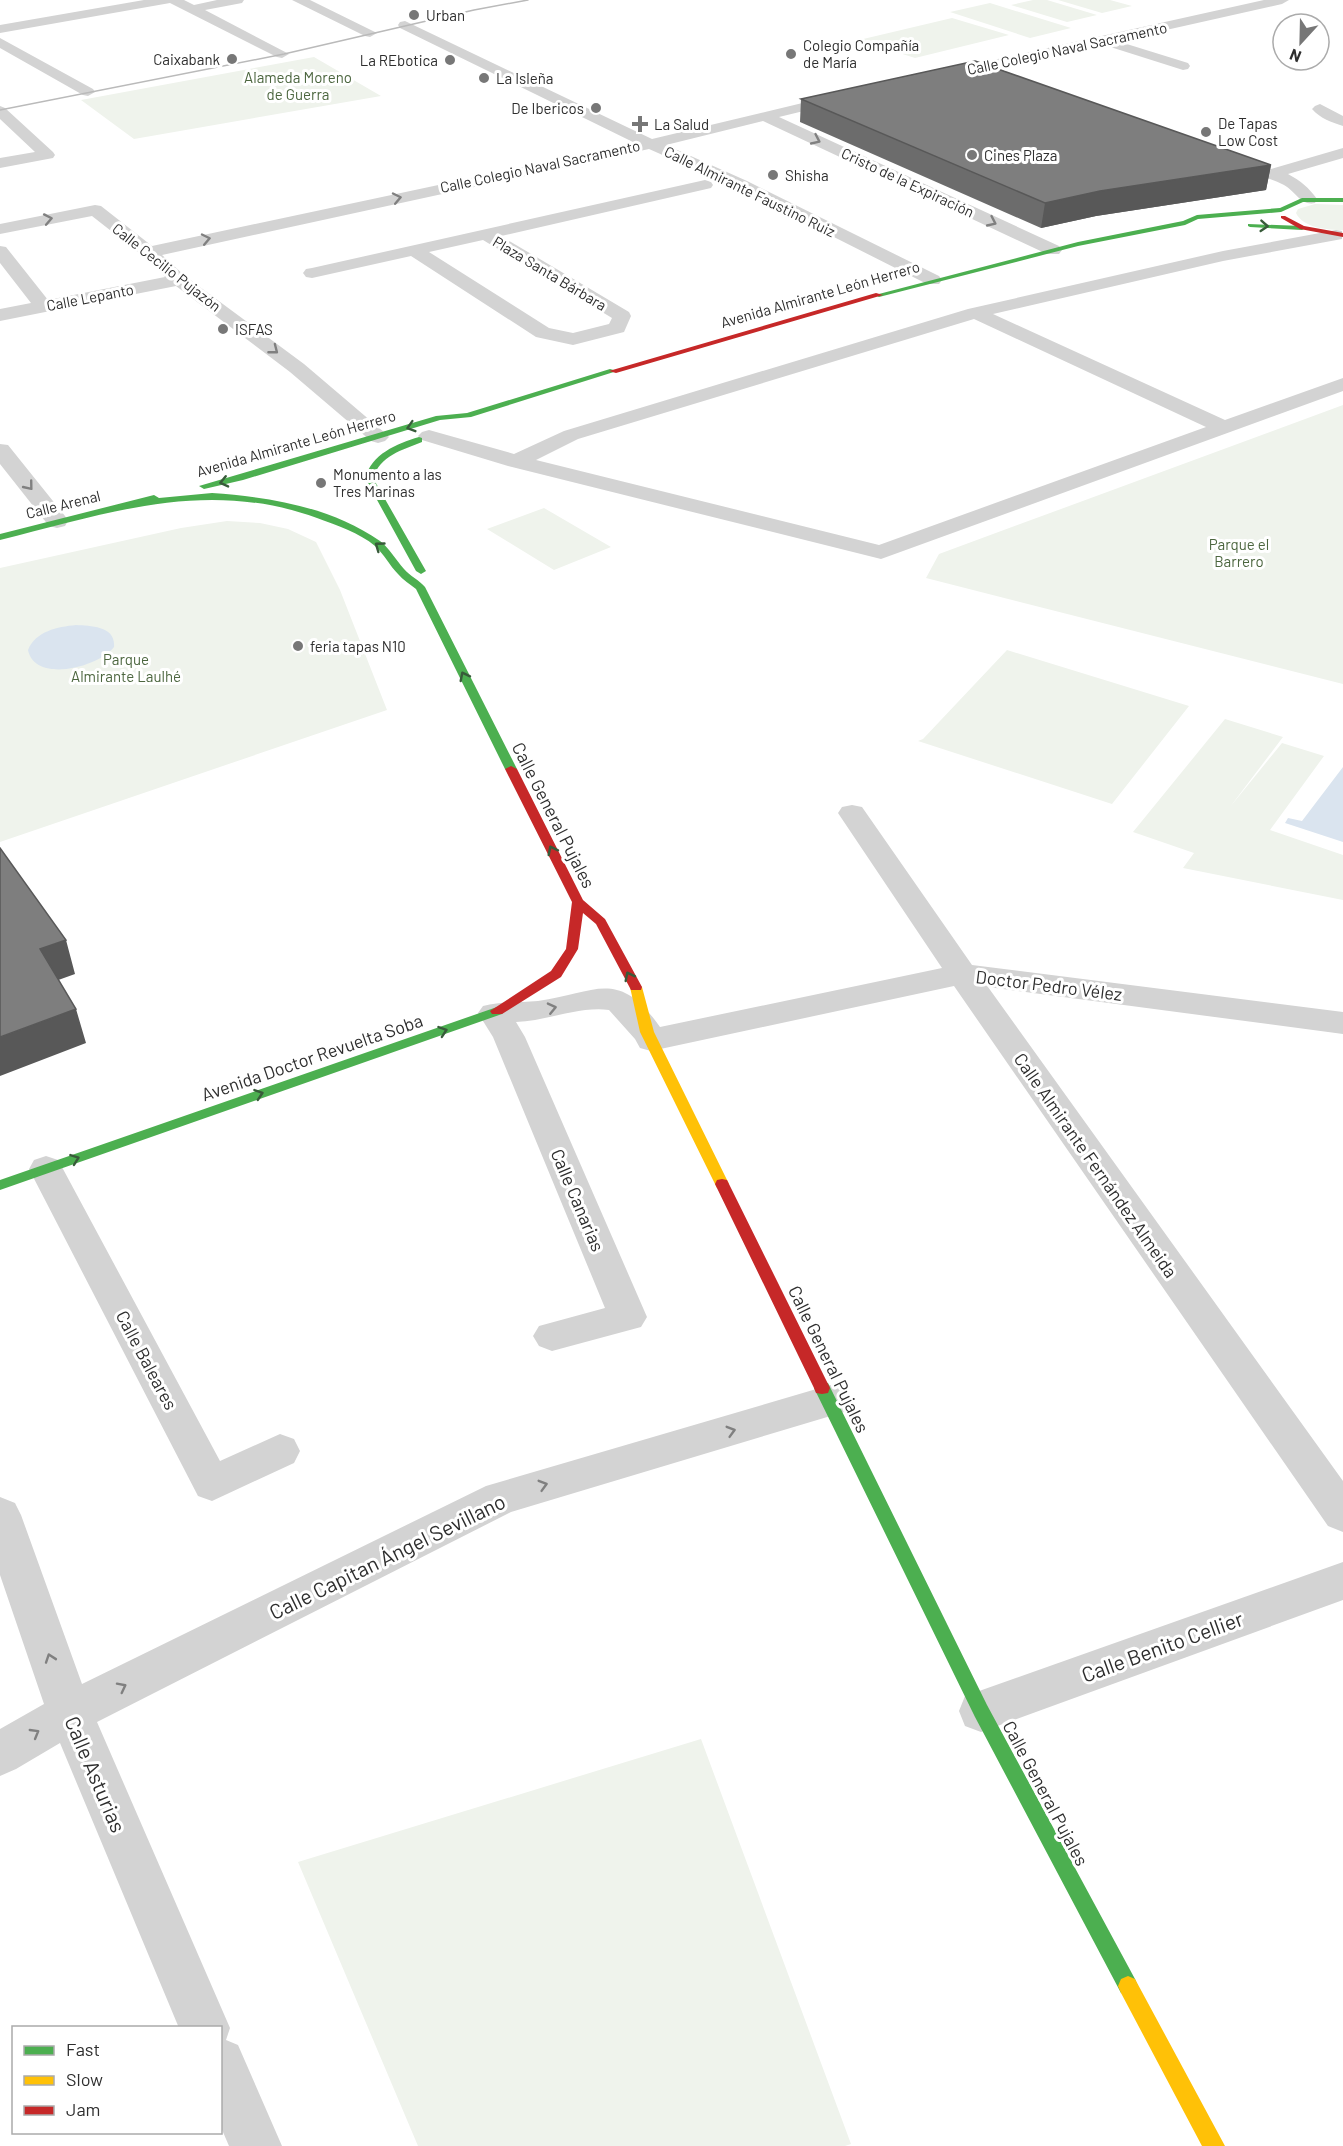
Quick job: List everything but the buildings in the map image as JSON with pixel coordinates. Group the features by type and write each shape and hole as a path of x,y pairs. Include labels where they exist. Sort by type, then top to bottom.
{"street":[{"path":"0,29 167,0"},
{"path":"174,0 282,54"},
{"path":"192,9 237,0"},
{"path":"298,0 370,33"},
{"name":"Calle Colegio Naval Sacramento","path":"934,77 1282,0"},
{"name":"Calle Almirante Faustino Ruiz","path":"405,25 620,130 741,184 933,280"},
{"path":"1102,40 1183,66"},
{"path":"0,42 88,92"},
{"path":"969,69 995,78"},
{"name":"Calle Colegio Naval Sacramento","path":"149,252 620,151 762,115 854,95"},
{"path":"1320,109 1328,116 1343,121"},
{"path":"0,111 47,156 0,163"},
{"name":"Cristo de la Expiración","path":"762,115 1053,250"},
{"path":"1272,174 1343,153"},
{"path":"1214,158 1272,174 1303,190 1309,199"},
{"path":"312,273 705,184"},
{"path":"1185,223 1197,217 1281,210 1296,201 1309,199 1343,200"},
{"name":"Calle Cecilio Pujazón","path":"0,228 95,210 149,252 179,280 261,339 378,437"},
{"path":"1281,210 1285,219 1302,228"},
{"path":"1185,223 1206,226 1245,225 1302,228 1340,235"},
{"name":"Avenida Almirante León Herrero","path":"134,503 240,478 439,418 468,415 645,361 933,280 1144,229 1185,223"},
{"name":"Plaza Santa Bárbara","path":"413,250 543,333 573,339 617,328 622,316 486,234"},
{"path":"516,461 571,435 975,313 1222,256 1340,235"},
{"path":"0,251 43,306"},
{"name":"Calle Lepanto","path":"0,315 179,280"},
{"path":"975,313 1226,428"},
{"path":"429,436 516,461 881,552 1343,384"},
{"name":"Avenida Almirante León Herrero","path":"420,587 421,570 369,478 369,472 371,466 383,458 458,424 468,415"},
{"path":"0,450 57,521"},
{"path":"134,503 211,496 236,497 292,507 321,516 378,544 387,552 401,572 420,587"},
{"name":"Calle Arenal","path":"0,537 134,503"},
{"name":"Calle General Pujales","path":"420,587 578,902 601,922 636,988 649,1036 981,1712 1214,2146"},
{"name":"Calle Almirante Fernández Almeida","path":"852,813 962,974 1343,1514"},
{"name":"Avenida Doctor Revuelta Soba","path":"0,1185 494,1012 556,974 572,949 578,902"},
{"name":"Doctor Pedro Vélez","path":"649,1036 962,974 1343,1023"},
{"path":"494,1012 538,1011 596,998 619,1001 649,1036"},
{"name":"Calle Canarias","path":"494,1012 509,1037 628,1317 552,1336"},
{"name":"Calle Baleares","path":"46,1169 212,1484 280,1451"},
{"name":"Calle Capitan Ángel Sevillano","path":"0,1754 70,1713 500,1498 830,1401"},
{"name":"Calle Asturias","path":"0,1515 70,1713 204,2026"},
{"name":"Calle Benito Cellier","path":"981,1712 1343,1581"},
{"path":"222,2068 256,2146"}],"green space":[{"path":"1033,0 1047,0 1097,15 1067,22 1011,5"},
{"path":"1058,0 1110,0 1132,6 1102,13"},
{"path":"990,3 1071,28 1030,38 950,12"},
{"path":"952,18 1009,35 915,58 859,40"},
{"name":"Alameda Moreno de Guerra","path":"314,57 381,96 134,139 81,100"},
{"path":"1315,204 1343,205 1343,230 1323,229 1299,218 1296,213 1298,209"},
{"name":"Parque el Barrero","path":"1343,405 1343,684 926,578 939,554"},
{"path":"544,508 611,547 554,570 487,529"},
{"name":"Parque Almirante Laulhé","path":"227,521 260,523 288,529 316,542 340,590 387,710 0,842 0,568 181,528"},
{"path":"1007,650 1189,706 1112,804 918,741 923,739"},
{"path":"1225,719 1283,737 1230,807 1282,743 1324,756 1270,830 1343,855 1343,900 1183,868 1194,853 1133,832"},
{"path":"701,1739 851,2144 845,2146 418,2146 298,1862"}],"shaded area":[{"path":"76,625 107,631 114,640 114,647 95,661 68,669 42,667 33,660 28,650 36,638 48,631"},
{"path":"1343,767 1343,842 1285,823 1288,818 1302,821"}],"tram line":[{"path":"0,110 284,54 474,10 528,0"}],"traffic: fast":[{"path":"1281,210 1302,200 1343,200"},
{"path":"879,295 1078,244 1185,223 1197,217 1281,210"},
{"path":"1250,225 1302,228"},
{"path":"204,486 240,478 439,418 468,415 613,371"},
{"path":"419,440 388,453 376,463 369,478 421,571"},
{"path":"134,503 212,496 255,499 298,508 340,523 378,544 402,573 420,587 511,769"},
{"path":"0,537 154,498"},
{"path":"0,1185 497,1011"},
{"path":"822,1388 981,1711 1128,1986"}],"traffic: slow":[{"path":"636,987 647,1032 722,1184"},
{"path":"1128,1986 1214,2146"}],"traffic: jam":[{"path":"1283,217 1302,228 1343,235"},
{"path":"613,371 879,295"},
{"path":"511,769 578,902 601,922 636,987"},
{"path":"497,1011 556,974 572,949 578,902"},
{"path":"722,1184 822,1388"}],"place":[{"name":"Urban","path":"414,15"},
{"name":"Colegio Compañía de María","path":"791,54"},
{"name":"Caixabank","path":"232,59"},
{"name":"La REbotica","path":"450,60"},
{"name":"La Isleña","path":"484,78"},
{"name":"De Ibericos","path":"596,108"},
{"name":"La Salud","path":"640,124"},
{"name":"De Tapas Low Cost","path":"1206,132"},
{"name":"Cines Plaza","path":"972,155"},
{"name":"Shisha","path":"773,175"},
{"name":"ISFAS","path":"223,329"},
{"name":"Monumento a las Tres Marinas","path":"321,483"},
{"name":"feria tapas N10","path":"298,646"}]}
